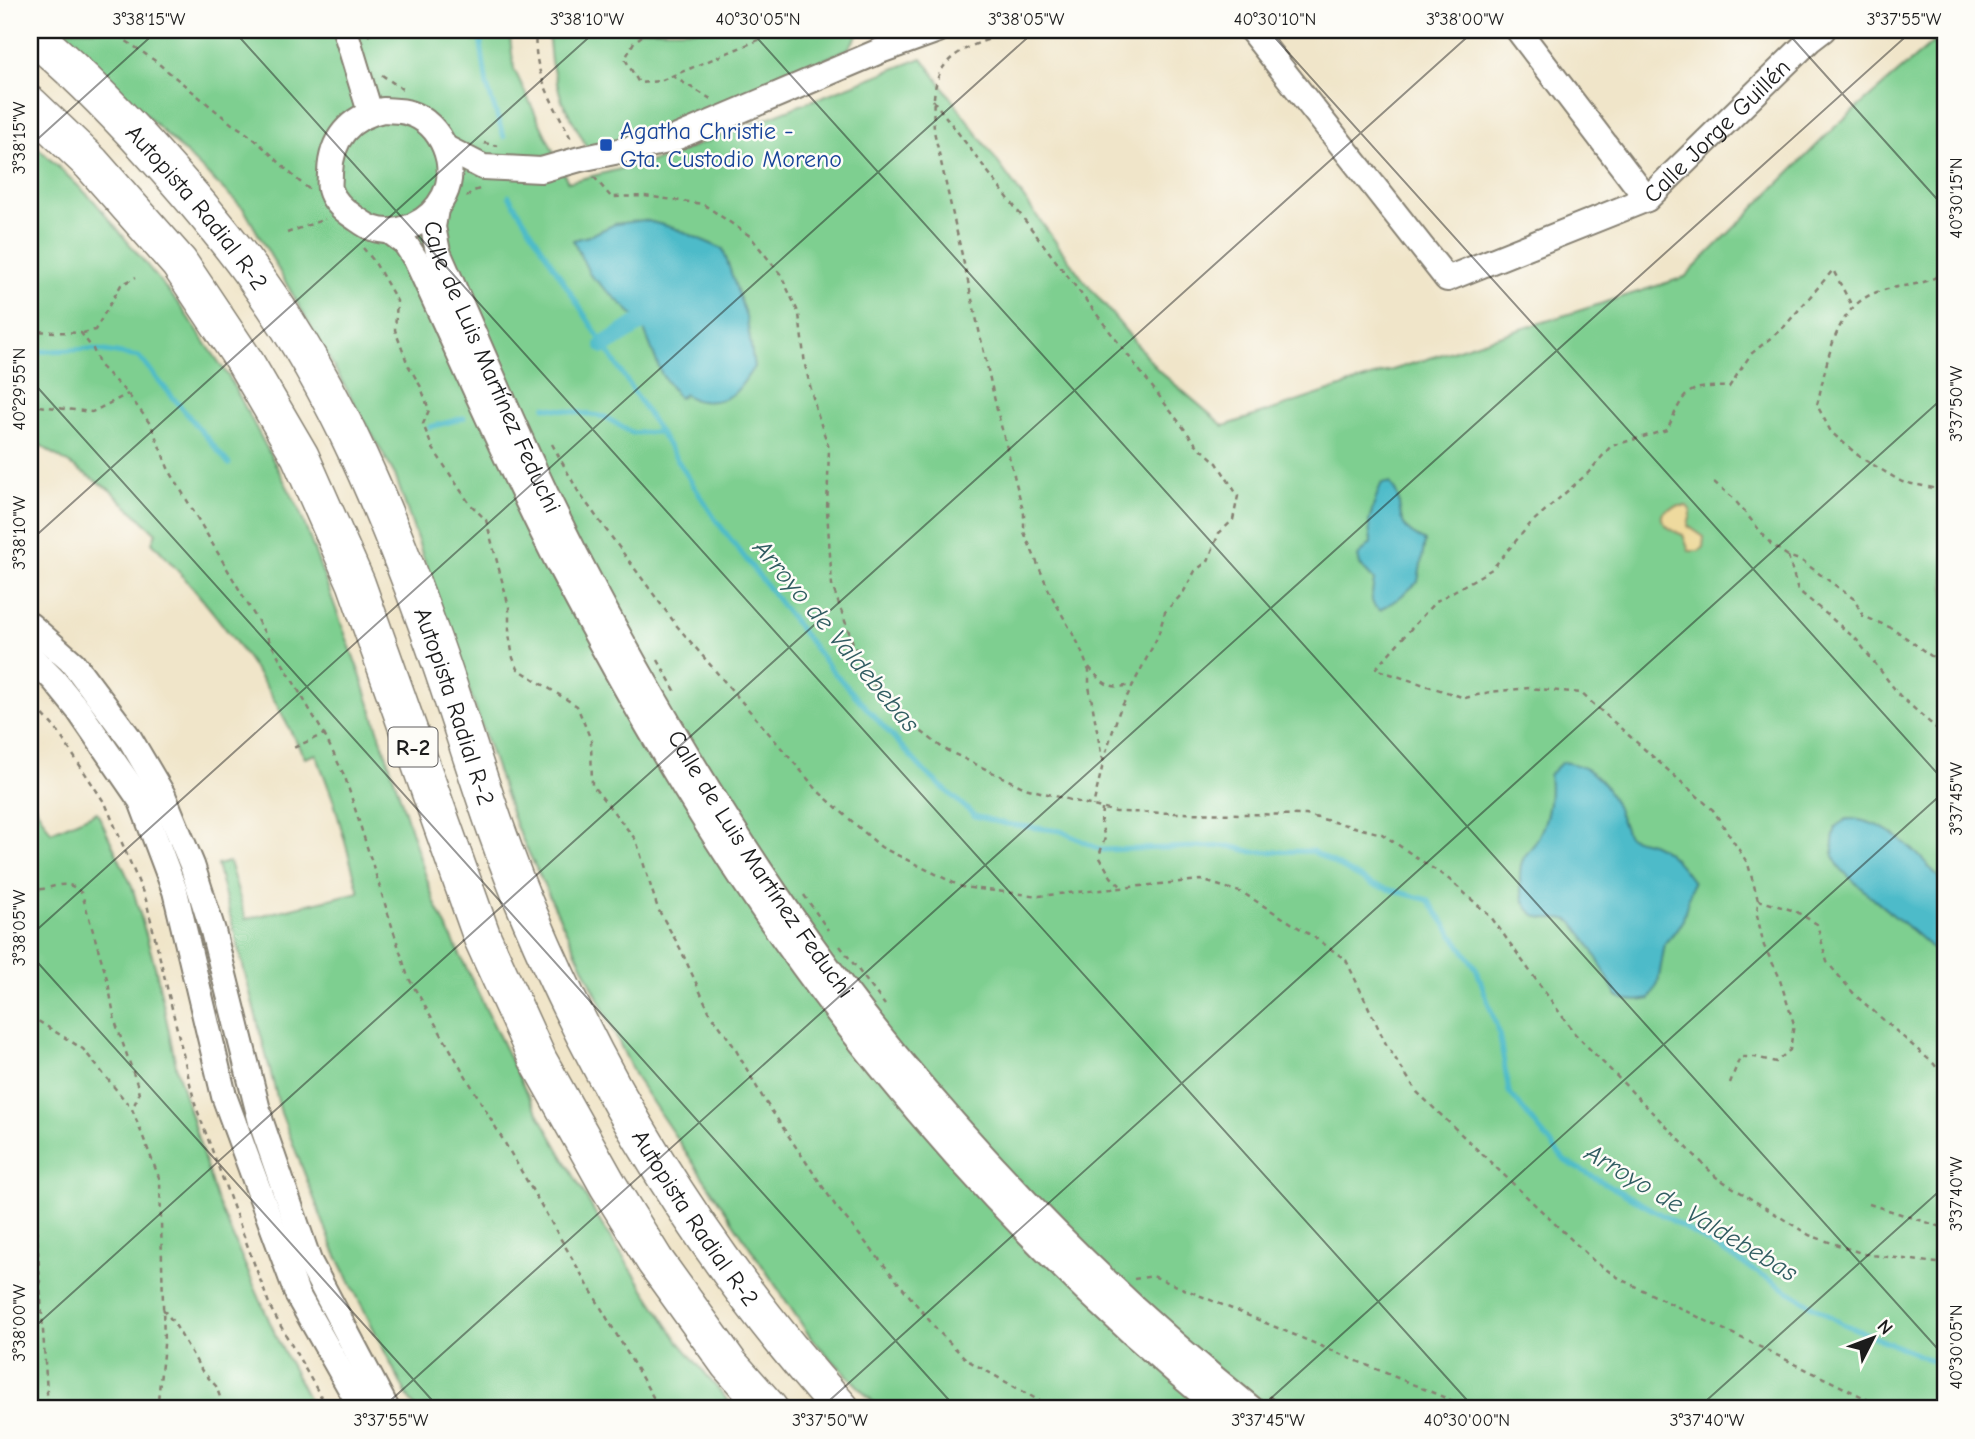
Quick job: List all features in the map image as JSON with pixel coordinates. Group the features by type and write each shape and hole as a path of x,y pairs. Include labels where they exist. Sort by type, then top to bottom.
{"highway":[{"name":"Autopista Radial R-2","path":"30,33 114,111 197,202 261,285 300,348 338,414 388,524 433,641 488,806 529,915 586,1041 643,1143 696,1224 816,1382 841,1409"},
{"name":"Autopista Radial R-2","path":"30,105 91,163 179,263 245,362 300,456 356,583 482,937 538,1060 608,1185 655,1261 729,1364 769,1409"}],"street":[{"path":"345,30 370,113"},
{"path":"484,177 446,148 433,128 410,113 383,110 370,113 343,131 330,155 336,199 371,228 389,231 409,228 449,200 463,176 484,177 541,170 668,141 734,113 878,40 938,30"},
{"name":"Calle Jorge Guillén","path":"1251,30 1447,279 1647,199 1812,33"},
{"path":"1518,30 1647,199"},
{"path":"446,148 450,168 449,200"},
{"name":"Calle de Luis Martínez Feduchi","path":"449,200 433,227 438,253 528,455 575,552 690,759 754,861 895,1054 1055,1231 1138,1312 1258,1400"},
{"name":"Calle de Luis Martínez Feduchi","path":"389,231 405,243 416,260 557,561 612,662 688,792 783,937 879,1066 955,1154 1124,1327 1220,1409"},
{"path":"30,625 73,663 131,739 163,795 192,865 213,931 261,1122 309,1261 387,1409"},
{"path":"30,656 79,710 141,802 175,891 224,1096 298,1296 362,1409"}],"path":[{"path":"110,30 154,60 232,124 246,131 262,148 278,159 294,178 309,189 336,199 331,217 287,233"},
{"path":"536,30 535,44 541,79 580,159 611,197 645,196 703,204 750,236 781,275 799,314 805,365 829,448 827,510 832,585 854,646 884,703 944,748 1025,788 1102,809 1116,812 1306,815 1382,834 1450,880 1491,917 1575,1034 1716,1177 1809,1235 1864,1254 1945,1264"},
{"path":"638,39 642,30"},
{"path":"650,30 634,42 625,60 639,83 660,81 768,36 773,30"},
{"path":"985,30 987,40 970,46 950,59 939,71 933,100 934,131 997,410 1024,514 1024,532 1050,593 1079,645 1086,664 1103,764"},
{"path":"672,76 734,113"},
{"path":"933,100 1195,443 1217,463 1238,496 1233,520 1219,533 1208,561 1195,571 1184,593 1165,612 1158,636 1119,712 1093,806"},
{"path":"449,200 471,192 484,177"},
{"path":"359,243 374,261 397,301 394,330 429,410 423,424 432,447 469,503 486,520 509,607 509,634 513,658 518,669 577,706 591,740 592,785 636,840 657,909 680,948 709,1011 733,1045 763,1098 835,1205 938,1331 967,1360 1054,1409"},
{"path":"1730,1083 1740,1058 1755,1057 1776,1062 1790,1050 1794,1024 1778,974 1764,946 1757,915 1758,900 1748,864 1713,810 1581,693 1529,688 1465,698 1375,669 1435,602 1492,569 1531,523 1588,473 1611,446 1667,430 1683,397 1702,386 1729,387 1751,354 1784,327 1833,270 1852,306"},
{"path":"1945,271 1930,282 1881,290 1852,306 1837,330 1817,405 1831,432 1860,457 1902,482 1939,489 1945,485"},
{"path":"30,331 81,334 95,330 121,285 135,277"},
{"path":"81,334 93,349 100,366 128,394 151,425 168,468 324,734 345,777 408,977 660,1409"},
{"path":"30,405 92,412 128,394"},
{"path":"552,444 579,493 677,626 820,792 880,847 962,887 1039,896 1201,880 1243,892 1346,960 1386,1044 1417,1092 1595,1262 1622,1280 1865,1398 1880,1409"},
{"path":"1714,482 1733,498 1771,544 1788,556 1802,561 1854,599 1863,616 1894,629 1931,656 1945,659"},
{"path":"1788,556 1798,590 1857,640 1900,696 1945,736"},
{"path":"655,654 681,701"},
{"path":"1086,664 1100,681 1117,688 1132,685"},
{"path":"30,700 55,729 106,805 136,876 146,900 195,1104 271,1308 328,1409"},
{"path":"291,749 324,734"},
{"path":"1102,809 1101,823 1105,838 1099,856 1111,877 1122,888"},
{"path":"30,889 39,890 62,883 77,888 82,894 108,982 115,1021 137,1084 139,1095 132,1109"},
{"path":"802,892 832,935"},
{"path":"1758,900 1795,911 1817,924 1827,962 1854,995 1934,1064 1945,1080"},
{"path":"840,946 888,1009"},
{"path":"30,1016 83,1049 132,1109 160,1180 164,1345 157,1409"},
{"path":"30,1181 34,1189 48,1409"},
{"path":"1869,1204 1945,1228"},
{"path":"1143,1288 1134,1279 1153,1276 1472,1409"},
{"path":"163,1309 174,1323 195,1362 216,1386 220,1409"},
{"path":"1258,1400 1285,1409"}],"green space":[{"path":"57,30 509,30 514,69 568,182 661,159 922,58 1082,278 1158,370 1224,426 1685,277 1835,127 1945,32 1945,1409 880,1409 811,1338 636,1078 516,826 395,475 244,209"},
{"path":"548,30 857,30 857,36 848,49 752,91 655,129 588,149 562,101 551,62"},
{"path":"30,140 95,202 178,303 229,377 298,507 360,674 434,901 525,1090 602,1225 679,1342 735,1409 416,1409 406,1394 334,1250 281,1113 217,865 229,862 246,919 359,892 334,802 316,754 305,758 274,700 247,658 201,598 152,542 156,533 110,490 35,442 30,451"},
{"path":"30,798 51,832 97,812 132,886 156,970 177,1070 216,1198 279,1343 314,1409 30,1409"}],"sand":[{"path":"1678,506 1687,506 1691,513 1688,526 1704,537 1703,547 1699,551 1689,551 1683,535 1662,520 1664,512"}],"water":[{"path":"644,220 674,228 723,249 747,320 754,367 739,388 727,397 708,402 690,398 685,394 679,398 662,375 641,322 590,275 573,240 615,224"},
{"path":"1382,483 1390,483 1395,489 1404,525 1425,541 1418,582 1380,610 1372,601 1374,580 1360,565 1358,556 1371,543 1369,521"},
{"path":"1562,762 1588,770 1598,778 1612,798 1627,835 1665,851 1693,882 1682,923 1665,943 1658,983 1650,999 1633,1001 1617,996 1577,927 1566,919 1537,916 1531,912 1523,898 1520,881 1522,863 1546,818 1550,793 1549,775"},
{"path":"1847,819 1876,825 1901,840 1944,884 1945,962 1839,866 1833,854 1834,836 1836,826"}],"waterway":[{"name":"Arroyo de Valdebebas","path":"479,30 487,86 504,137"},
{"name":"Arroyo de Valdebebas","path":"509,196 715,519 830,668 925,772 975,816 1006,824 1061,831 1101,850 1230,846 1253,852 1312,851 1373,885 1428,900 1476,968 1499,1033 1509,1092 1565,1161 1671,1220 1841,1323 1945,1366"},
{"path":"604,345 641,322"},
{"path":"30,352 93,349 139,357 229,464"},
{"path":"545,407 605,417 632,433 660,432"},
{"path":"430,427 464,418"}],"place":[{"name":"Agatha Christie - Gta. Custodio Moreno","path":"606,145"}]}
